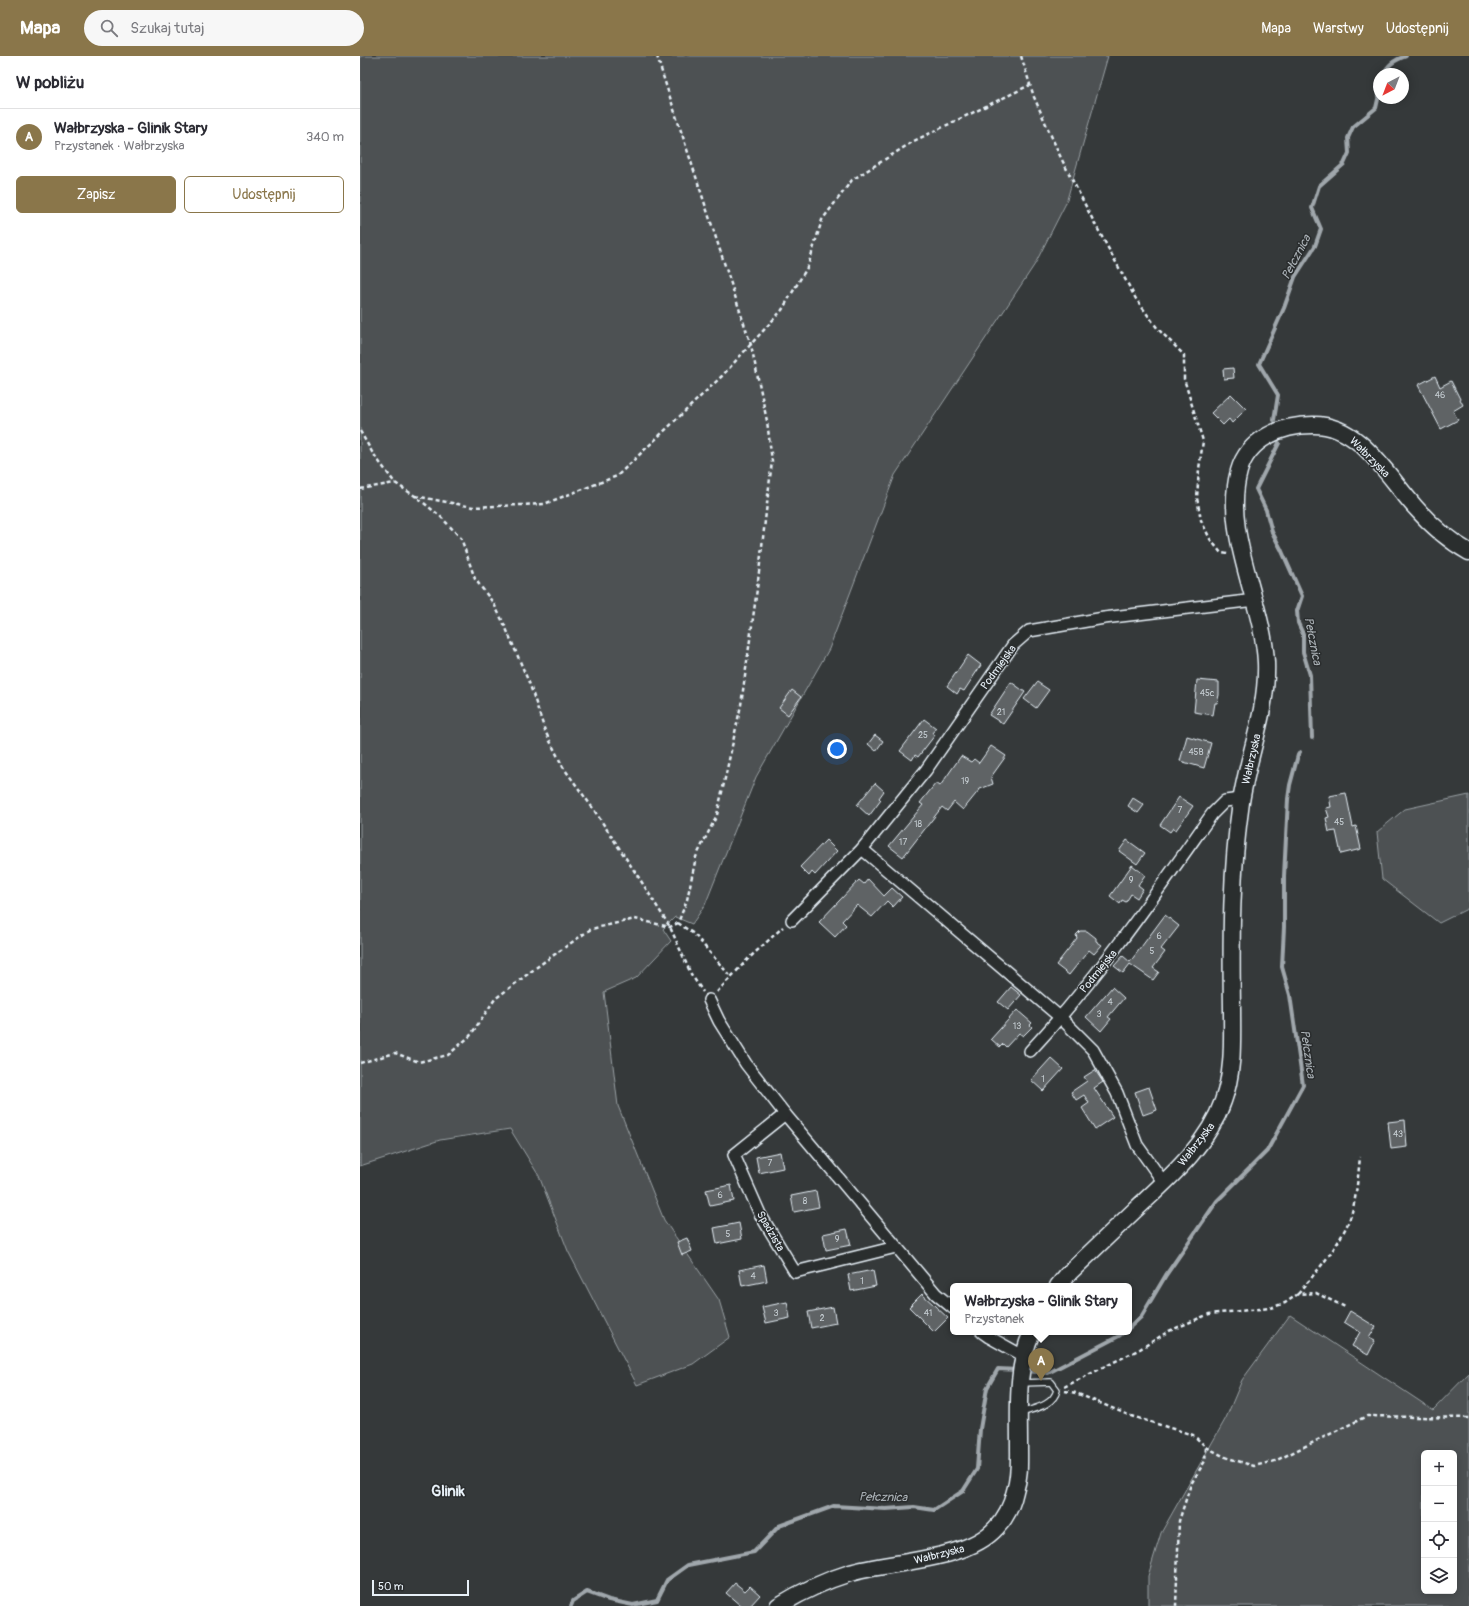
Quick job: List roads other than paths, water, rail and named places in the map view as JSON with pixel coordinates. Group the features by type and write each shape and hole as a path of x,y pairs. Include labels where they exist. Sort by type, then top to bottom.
{"main road":[{"name":"Wałbrzyska","path":"1060,1283 1164,1183 1185,1160 1216,1119 1229,1079 1232,1053 1231,931 1234,863 1241,799 1264,701 1266,663 1262,631 1243,556 1237,524 1236,490 1239,472 1245,457 1256,443 1268,434 1314,424 1333,427 1354,438 1375,459 1416,509 1443,534 1469,552"},
{"name":"Wałbrzyska","path":"778,1606 816,1585 844,1575 942,1554 967,1547 984,1538 995,1529 1005,1517 1014,1496 1019,1472 1020,1381 1023,1359 1031,1335"}],"street":[{"name":"Podmiejska","path":"792,920 862,849 926,770 1013,645 1029,631 1104,618 1254,600"},
{"name":"Podmiejska","path":"1030,1051 1060,1018 1114,951 1212,814 1225,801 1241,799"},
{"path":"862,849 1060,1018 1093,1050 1117,1093 1137,1146 1164,1183"},
{"path":"709,1000 719,1021 746,1064 785,1114 936,1294 950,1306"},
{"name":"Spadzista","path":"785,1114 734,1155 760,1214 795,1272 896,1247"},
{"path":"986,1335 1023,1359"}],"lane":[{"path":"1019,1414 1050,1402 1055,1396 1057,1390 1051,1382 1020,1381"}],"waterway":[{"name":"Pełcznica","path":"1387,68 1399,59 1406,56"},
{"name":"Pełcznica","path":"1274,420 1278,395 1259,364 1284,308 1295,277 1315,246 1321,229 1312,208 1319,186 1344,164 1349,153 1348,138 1353,127 1376,108 1377,104"},
{"name":"Pełcznica","path":"1279,443 1256,489 1266,510 1272,532 1302,596 1297,611 1298,623 1303,634 1303,652 1310,675 1312,738"},
{"name":"Pełcznica","path":"1132,1325 1141,1317 1166,1275 1217,1201 1267,1151 1303,1085 1290,995 1282,967 1284,876 1288,799 1290,785 1300,752"},
{"name":"Pełcznica","path":"1025,1371 1048,1373 1120,1335"},
{"name":"Pełcznica","path":"571,1606 573,1601 587,1592 609,1600 633,1605 657,1600 667,1580 688,1565 754,1552 779,1526 834,1506 886,1509 914,1507 934,1510 963,1491 977,1469 980,1429 987,1388 998,1369 1018,1370"}],"place":[{"name":"Wałbrzyska - Glinik Stary","path":"1041,1381"}],"district":[{"name":"Glinik","path":"448,1491"}]}
